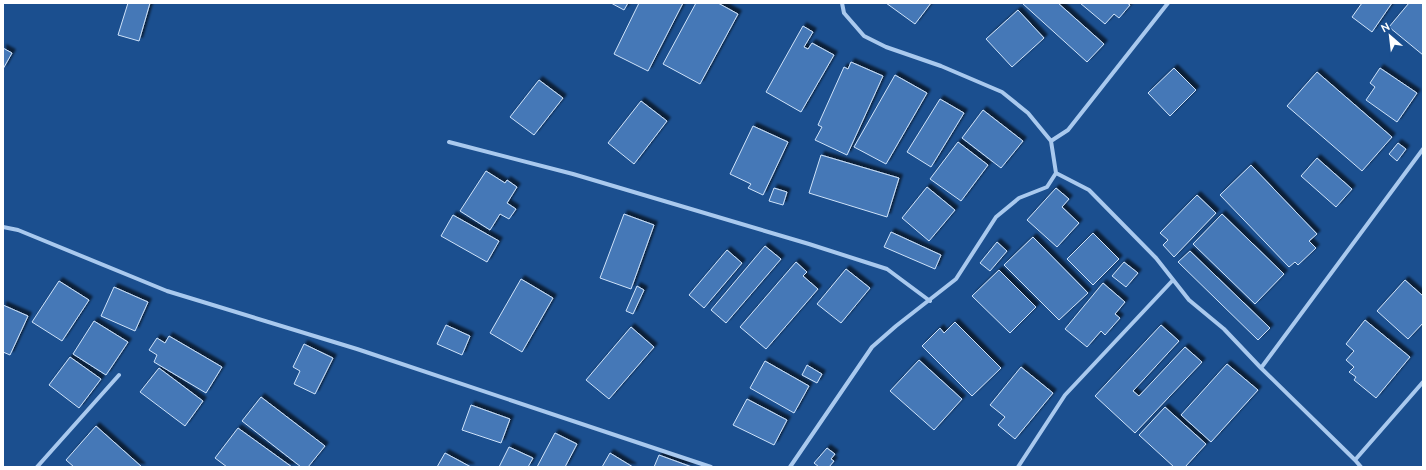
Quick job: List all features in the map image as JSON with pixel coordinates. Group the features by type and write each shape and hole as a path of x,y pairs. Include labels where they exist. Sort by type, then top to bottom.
{"street":[{"path":"790,467 872,347 896,326 930,301 956,279 996,218 1019,198 1047,187 1056,173 1051,141 1028,113 1002,92 941,66 886,48 864,36 844,13 842,3"},
{"path":"1051,141 1068,130 1168,3"},
{"path":"449,142 573,174 809,244 887,269 930,301"},
{"path":"1261,368 1423,149"},
{"path":"1056,173 1089,190 1156,258 1189,300 1224,329 1261,368 1361,467"},
{"path":"3,227 18,230 167,291 358,349 712,467"},
{"path":"1018,467 1065,395 1173,280"},
{"path":"37,467 119,375"},
{"path":"1355,460 1423,382"}],"building":[{"path":"128,3 150,3 139,41 118,35"},
{"path":"611,3 628,3 624,10"},
{"path":"639,3 683,3 648,71 614,54"},
{"path":"696,3 718,3 738,14 700,84 663,64"},
{"path":"886,3 931,3 915,24"},
{"path":"1022,3 1058,3 1104,44 1087,62"},
{"path":"1080,3 1127,3 1130,5 1119,18 1114,14 1105,24"},
{"path":"1362,3 1392,3 1372,32 1352,17"},
{"path":"1409,3 1423,3 1423,55 1389,27"},
{"path":"1018,10 1044,38 1012,67 986,39"},
{"path":"803,26 813,32 804,47 808,49 812,43 834,55 801,112 766,92"},
{"path":"3,48 12,53 3,69"},
{"path":"851,62 883,76 847,155 815,140 822,127 818,125 844,67 848,69"},
{"path":"1174,68 1196,90 1170,116 1148,93"},
{"path":"1380,68 1417,93 1397,122 1366,100 1375,87 1370,83"},
{"path":"1317,72 1392,137 1362,171 1287,106"},
{"path":"895,75 927,93 886,164 854,147"},
{"path":"539,80 563,98 534,135 510,117"},
{"path":"940,99 964,113 931,167 907,152"},
{"path":"641,101 667,121 634,164 608,143"},
{"path":"983,110 1023,141 1001,168 962,138"},
{"path":"753,126 788,142 763,195 748,188 751,184 730,174"},
{"path":"958,142 988,165 961,201 930,179"},
{"path":"1398,143 1406,149 1397,161 1389,154"},
{"path":"821,155 899,178 887,217 809,193"},
{"path":"1317,158 1352,189 1336,207 1301,176"},
{"path":"1251,165 1317,234 1309,241 1316,248 1298,265 1295,262 1289,267 1220,195"},
{"path":"486,171 505,183 507,180 517,187 507,203 516,209 509,219 500,214 490,230 460,211"},
{"path":"927,187 955,210 929,241 902,218"},
{"path":"774,188 787,192 783,205 769,201"},
{"path":"1056,188 1069,199 1062,207 1079,223 1057,247 1027,220"},
{"path":"1197,195 1216,213 1174,257 1163,245 1168,240 1160,233"},
{"path":"624,214 654,225 631,289 600,278"},
{"path":"1222,214 1284,274 1255,304 1193,244"},
{"path":"453,215 499,241 487,262 441,236"},
{"path":"891,232 941,255 935,269 884,247"},
{"path":"1093,233 1119,259 1093,285 1067,259"},
{"path":"1033,237 1088,293 1059,320 1004,265"},
{"path":"997,242 1007,251 990,271 980,263"},
{"path":"765,246 781,259 726,323 711,310"},
{"path":"727,250 742,263 704,308 689,295"},
{"path":"1190,251 1270,328 1258,340 1178,262"},
{"path":"796,262 807,272 803,276 818,289 766,349 740,327"},
{"path":"1124,262 1138,273 1126,287 1112,276"},
{"path":"846,269 870,288 841,323 817,304"},
{"path":"999,270 1036,307 1010,333 972,296"},
{"path":"521,279 553,298 522,352 490,333"},
{"path":"1405,280 1423,296 1423,323 1408,339 1377,311"},
{"path":"59,281 89,300 62,341 32,322"},
{"path":"1103,283 1125,302 1115,314 1120,318 1105,335 1101,331 1087,347 1065,329"},
{"path":"637,286 644,290 633,314 626,311"},
{"path":"114,287 148,302 135,331 101,316"},
{"path":"3,305 28,316 10,355 3,352"},
{"path":"1365,320 1410,357 1376,398 1354,380 1356,377 1349,372 1354,367 1346,360 1354,351 1346,344"},
{"path":"94,321 128,342 106,375 73,354"},
{"path":"955,322 1001,368 972,396 922,346 940,328 944,333"},
{"path":"446,325 470,336 462,355 437,344"},
{"path":"1161,325 1179,341 1133,391 1139,396 1185,347 1202,362 1135,433 1095,396"},
{"path":"631,327 654,347 609,399 586,380"},
{"path":"169,336 222,367 206,393 154,362 157,355 149,350 157,338 165,343"},
{"path":"304,344 333,358 315,394 294,384 300,371 293,367"},
{"path":"70,357 101,379 79,408 49,385"},
{"path":"919,360 962,399 934,430 890,391"},
{"path":"765,361 809,386 794,413 750,388"},
{"path":"1227,364 1258,390 1211,442 1181,415"},
{"path":"807,365 822,374 817,383 802,375"},
{"path":"1021,367 1053,393 1015,439 998,425 1005,417 990,405"},
{"path":"159,368 203,401 185,426 140,392"},
{"path":"261,397 325,446 308,467 301,467 242,421"},
{"path":"747,399 787,420 774,445 733,425"},
{"path":"471,405 510,419 501,443 462,430"},
{"path":"1165,407 1206,444 1185,467 1174,467 1139,435"},
{"path":"96,426 142,467 74,467 66,460"},
{"path":"238,428 292,467 227,467 215,458"},
{"path":"555,433 577,444 565,467 537,467"},
{"path":"509,447 533,458 528,467 499,467"},
{"path":"827,448 835,454 831,459 834,461 829,467 819,467 814,463"},
{"path":"445,453 471,467 437,467"},
{"path":"610,453 633,467 602,467"},
{"path":"659,455 692,467 654,467"}]}
